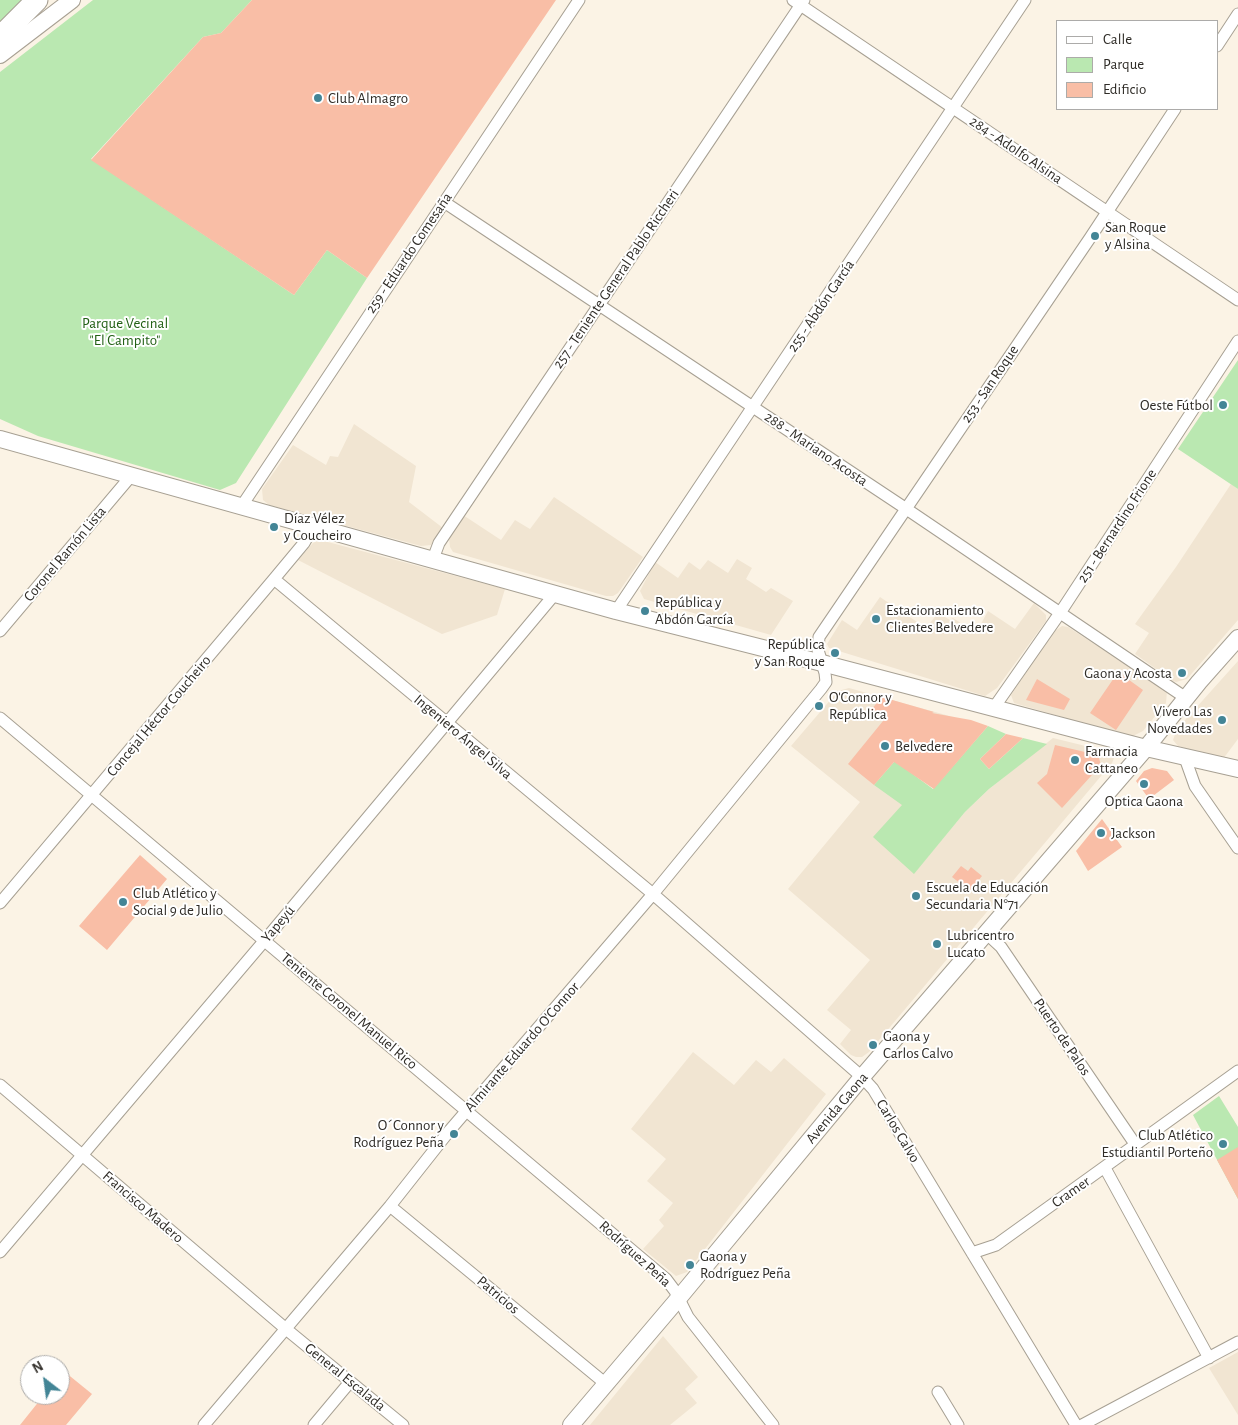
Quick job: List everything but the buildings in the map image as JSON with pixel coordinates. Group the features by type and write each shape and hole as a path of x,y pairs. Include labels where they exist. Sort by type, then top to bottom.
{"highway":[{"path":"0,37 37,0"}],"main road":[{"path":"0,55 72,0"},
{"path":"0,431 53,453"},
{"path":"0,439 554,595 822,663 992,709 1185,758 1238,769"},
{"name":"Avenida Gaona","path":"571,1425 862,1077 1146,748 1238,638"}],"street":[{"name":"259 - Eduardo Comesaña","path":"241,507 579,0"},
{"name":"255 - Abdón García","path":"616,611 1025,0"},
{"name":"284 - Adolfo Alsina","path":"799,2 1238,300"},
{"name":"257 - Teniente General Pablo Riccheri","path":"433,560 439,542 799,2"},
{"path":"1218,44 1238,14"},
{"name":"253 - San Roque","path":"822,663 817,642 819,636 1108,211 1174,110"},
{"name":"288 - Mariano Acosta","path":"444,202 754,407 1186,698"},
{"name":"251 - Bernardino Frione","path":"992,709 1060,613 1238,341"},
{"name":"Coronel Ramón Lista","path":"0,631 131,476"},
{"name":"Concejal Héctor Coucheiro","path":"0,903 274,579 304,543 314,527"},
{"name":"Ingeniero Ángel Silva","path":"274,579 653,894"},
{"name":"Yapeyú","path":"0,1252 554,595"},
{"name":"Almirante Eduardo O'Connor","path":"204,1425 390,1206 467,1110 653,894 826,682 822,663"},
{"name":"Teniente Coronel Manuel Rico","path":"0,718 467,1110"},
{"path":"1185,758 1195,786 1238,848"},
{"name":"Carlos Calvo","path":"653,894 862,1077 873,1089 1076,1425"},
{"name":"Puerto de Palos","path":"986,934 1001,947 1135,1144"},
{"name":"Cramer","path":"972,1253 996,1245 1238,1070"},
{"name":"Francisco Madero","path":"0,1086 286,1330"},
{"name":"Rodríguez Peña","path":"467,1110 666,1279 675,1291 688,1317 773,1425"},
{"path":"1104,1168 1209,1358"},
{"name":"Patricios","path":"390,1206 606,1384"},
{"name":"General Escalada","path":"286,1330 403,1425"},
{"path":"1082,1425 1238,1342"},
{"path":"314,1425 350,1382"},
{"path":"938,1392 958,1425"}],"shaded area":[{"path":"354,424 416,466 409,502 443,528 431,545 421,546 269,505 263,500 262,489 293,445 326,465 330,456 338,457"},
{"path":"1231,484 1238,489 1238,620 1187,679 1176,682 1135,654 1149,633 1135,624 1176,567"},
{"path":"554,497 643,557 618,593 613,596 606,596 453,552 450,547 449,538 463,515 501,540 515,520 530,529"},
{"path":"317,541 324,541 505,589 497,615 442,634 298,560"},
{"path":"737,559 752,568 746,579 766,592 771,588 793,601 771,635 644,599 640,591 655,562 678,578 689,562 700,570 708,560 728,573"},
{"path":"880,597 926,628 938,613 950,620 953,618 976,633 988,611 1015,629 1034,603 1046,615 1046,621 997,688 985,696 829,648 827,644 842,620 857,630"},
{"path":"1062,626 1068,627 1167,691 1166,703 1143,731 1131,737 1014,703 1011,695 1052,633"},
{"path":"1238,661 1238,739 1223,759 1178,746 1173,740 1177,729"},
{"path":"849,688 953,717 908,772 895,762 914,873 965,812 989,789 1053,738 1110,752 1114,758 1112,763 869,1052 862,1057 851,1055 840,1044 851,1030 827,1010 870,960 788,889 860,802 791,746 838,691"},
{"path":"693,1052 734,1085 756,1060 771,1072 784,1058 826,1094 687,1272 676,1276 643,1249 664,1226 659,1220 673,1203 647,1181 666,1159 631,1129"},
{"path":"663,1336 698,1377 685,1389 697,1403 670,1425 590,1425"},
{"path":"1238,1352 1238,1415 1209,1368"}],"green space":[{"path":"0,0 30,0 0,29"},
{"name":"Parque Vecinal \"El Campito\"","path":"93,0 252,0 221,33 203,37 91,159 294,295 327,250 367,278 236,483 220,490 38,436 0,419 0,72"},
{"name":"Oeste Fútbol","path":"1238,360 1238,489 1178,449"},
{"path":"988,726 1006,734 980,759 989,769 1023,738 1047,744 989,789 965,812 914,874 873,837 902,805 874,785 895,761 933,789"},
{"name":"Club Atlético Estudiantil Porteño","path":"1219,1096 1238,1127 1238,1199 1193,1115"}],"place":[{"name":"Club Almagro","path":"318,98"},
{"name":"San Roque y Alsina","path":"1095,236"},
{"name":"Oeste Fútbol","path":"1223,405"},
{"name":"Díaz Vélez y Coucheiro","path":"274,527"},
{"name":"República y Abdón García","path":"645,611"},
{"name":"Estacionamiento Clientes Belvedere","path":"876,619"},
{"name":"República y San Roque","path":"835,653"},
{"name":"Gaona y Acosta","path":"1182,673"},
{"name":"O'Connor y República","path":"819,706"},
{"name":"Vivero Las Novedades","path":"1222,720"},
{"name":"Belvedere","path":"885,746"},
{"name":"Farmacia Cattaneo","path":"1075,760"},
{"name":"Optica Gaona","path":"1144,784"},
{"name":"Jackson","path":"1101,833"},
{"name":"Escuela de Educación Secundaria N°71","path":"916,896"},
{"name":"Club Atlético y Social 9 de Julio","path":"123,902"},
{"name":"Lubricentro Lucato","path":"937,944"},
{"name":"Gaona y Carlos Calvo","path":"873,1045"},
{"name":"O´Connor y Rodríguez Peña","path":"454,1134"},
{"name":"Club Atlético Estudiantil Porteño","path":"1223,1144"},
{"name":"Gaona y Rodríguez Peña","path":"690,1265"}]}
